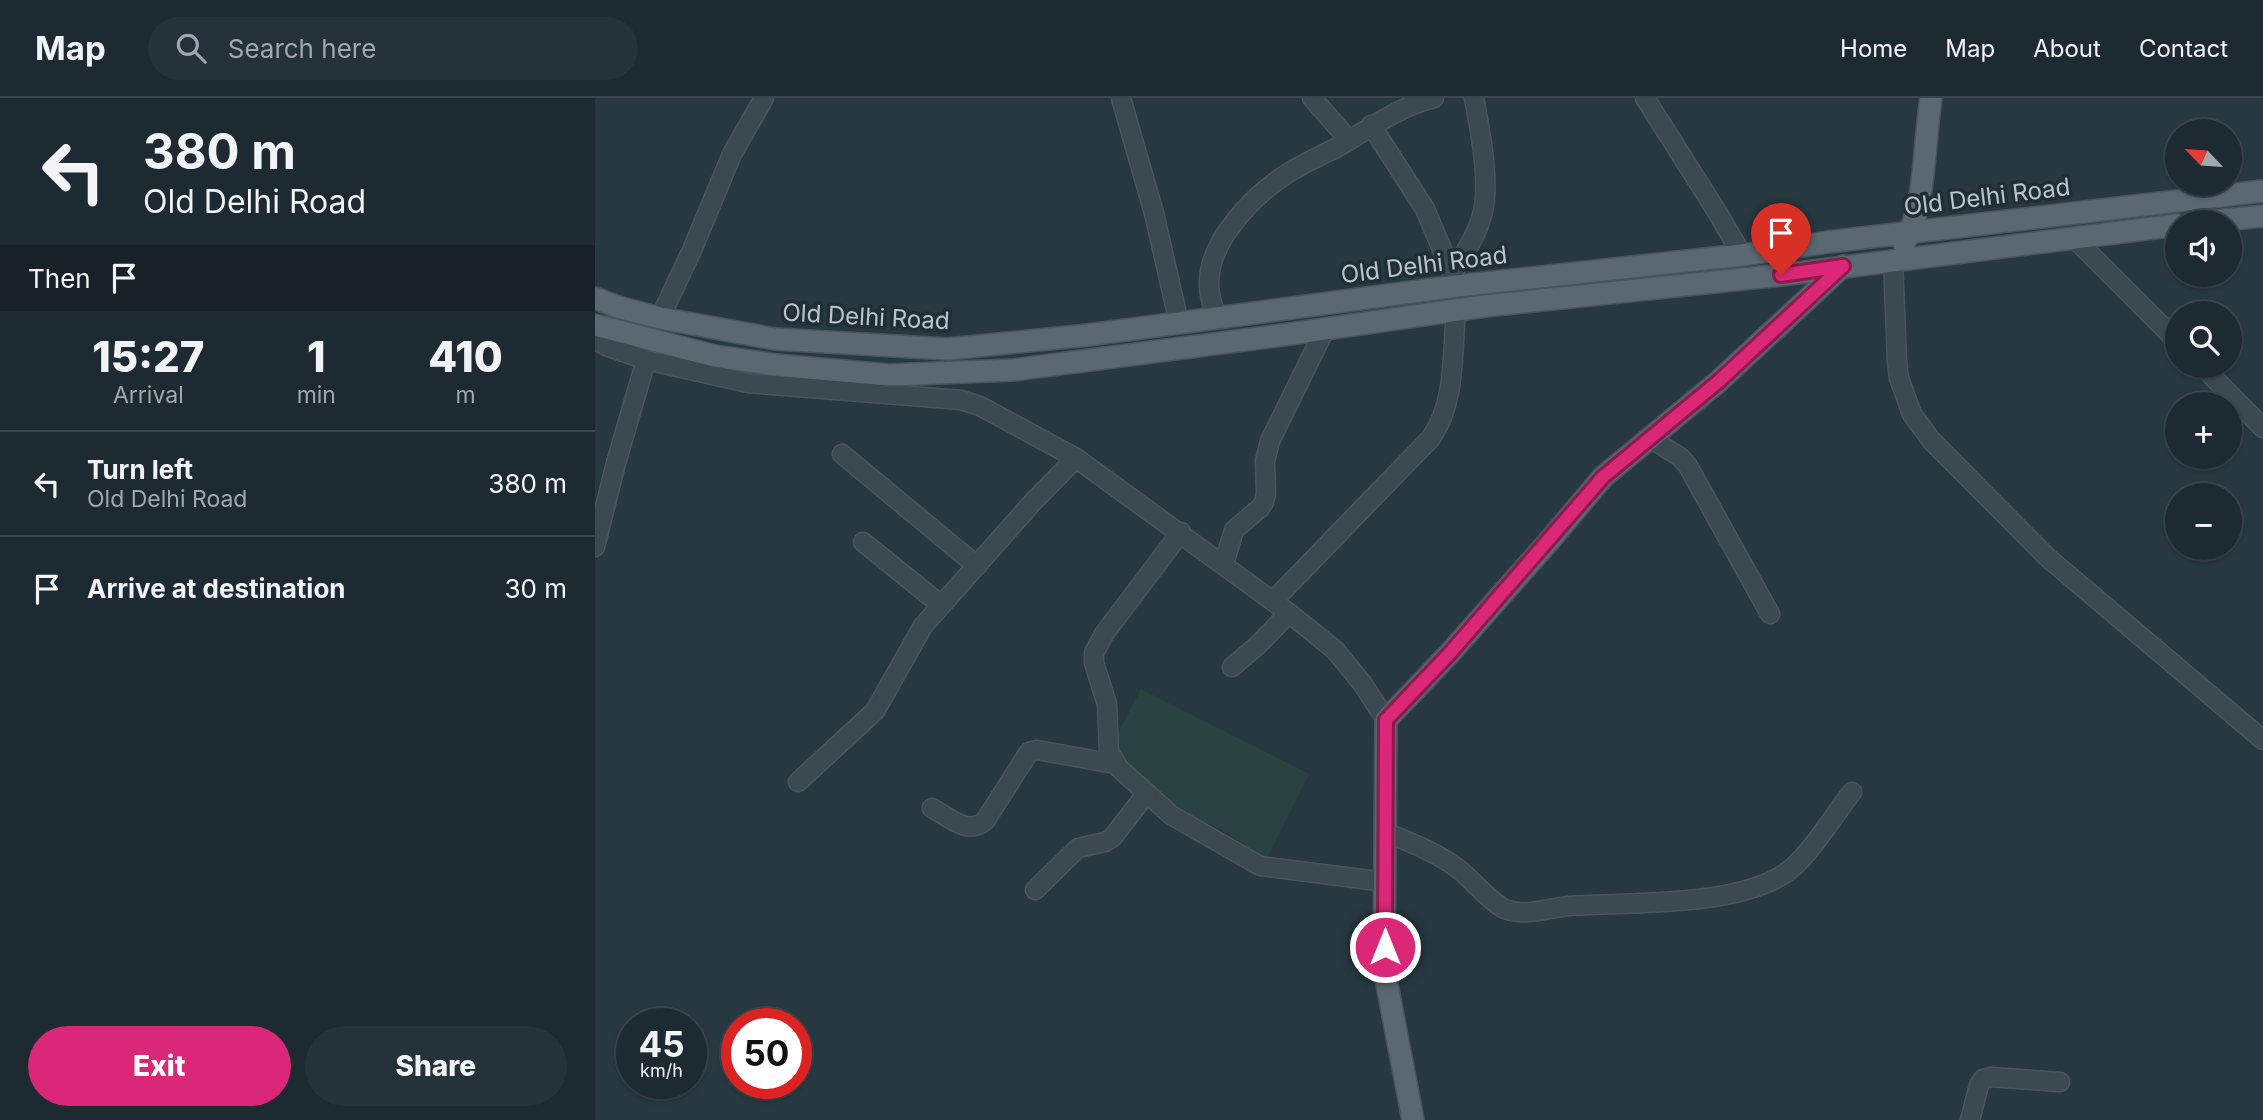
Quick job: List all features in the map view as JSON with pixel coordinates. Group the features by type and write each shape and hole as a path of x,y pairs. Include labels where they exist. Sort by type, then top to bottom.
{"main road":[{"path":"1893,261 1911,232 1923,176 1931,98"},
{"name":"Old Delhi Road","path":"595,298 660,318 775,339 948,349 1217,318 1455,280 1742,255 1845,240 2263,191"},
{"path":"2242,218 2263,216"},
{"name":"Old Delhi Road","path":"595,325 715,356 776,365 889,375 1013,370 1456,310 1769,276 2165,226"},
{"path":"1413,1120 1384,969 1386,720 1450,653 1603,477 1719,381 1843,266 1845,240"}],"street":[{"path":"660,318 732,154 764,98"},
{"path":"1121,98 1154,213 1179,323"},
{"path":"1312,98 1349,140"},
{"path":"1217,318 1209,291 1210,267 1232,226 1261,193 1286,175 1411,101 1434,98"},
{"path":"1455,280 1475,234 1485,198 1481,136 1474,98"},
{"path":"1645,98 1742,255"},
{"path":"1371,125 1425,209 1455,280"},
{"path":"2074,237 2165,329"},
{"path":"1893,261 1899,377 1912,414 1925,432 1959,471 2046,557 2263,740"},
{"path":"1273,601 1357,517 1439,427 1448,400 1456,310"},
{"path":"1224,564 1234,530 1260,508 1263,502 1266,494 1265,461 1270,441 1325,329"},
{"path":"595,339 606,346 646,360 767,386 961,400 980,406 1076,458 1289,612 1335,650 1362,683 1386,720"},
{"path":"595,547 646,360"},
{"path":"2213,378 2263,428"},
{"path":"1650,438 1680,457 1688,466 1770,614"},
{"path":"842,454 977,566"},
{"path":"798,782 875,711 915,638 1031,503 1076,458"},
{"path":"1181,532 1104,635 1094,653 1094,663 1107,704 1107,747 1115,764 1171,815 1261,866 1385,882"},
{"path":"863,542 941,606"},
{"path":"1232,667 1258,645 1289,612"},
{"path":"932,807 965,827 978,827 985,821 1029,752 1037,750 1115,764"},
{"path":"1385,832 1446,860 1505,909 1526,912 1567,906 1638,904 1722,895 1749,889 1787,873 1852,792"},
{"path":"1035,890 1078,848 1112,838 1147,793"},
{"path":"1970,1120 1983,1079 1991,1077 2060,1082"}],"green space":[{"path":"1141,689 1309,774 1265,862 1228,833 1178,810 1139,771 1110,749"}],"route":[{"path":"1385,947 1386,720 1450,653 1603,477 1719,381 1843,266 1781,275"}]}
